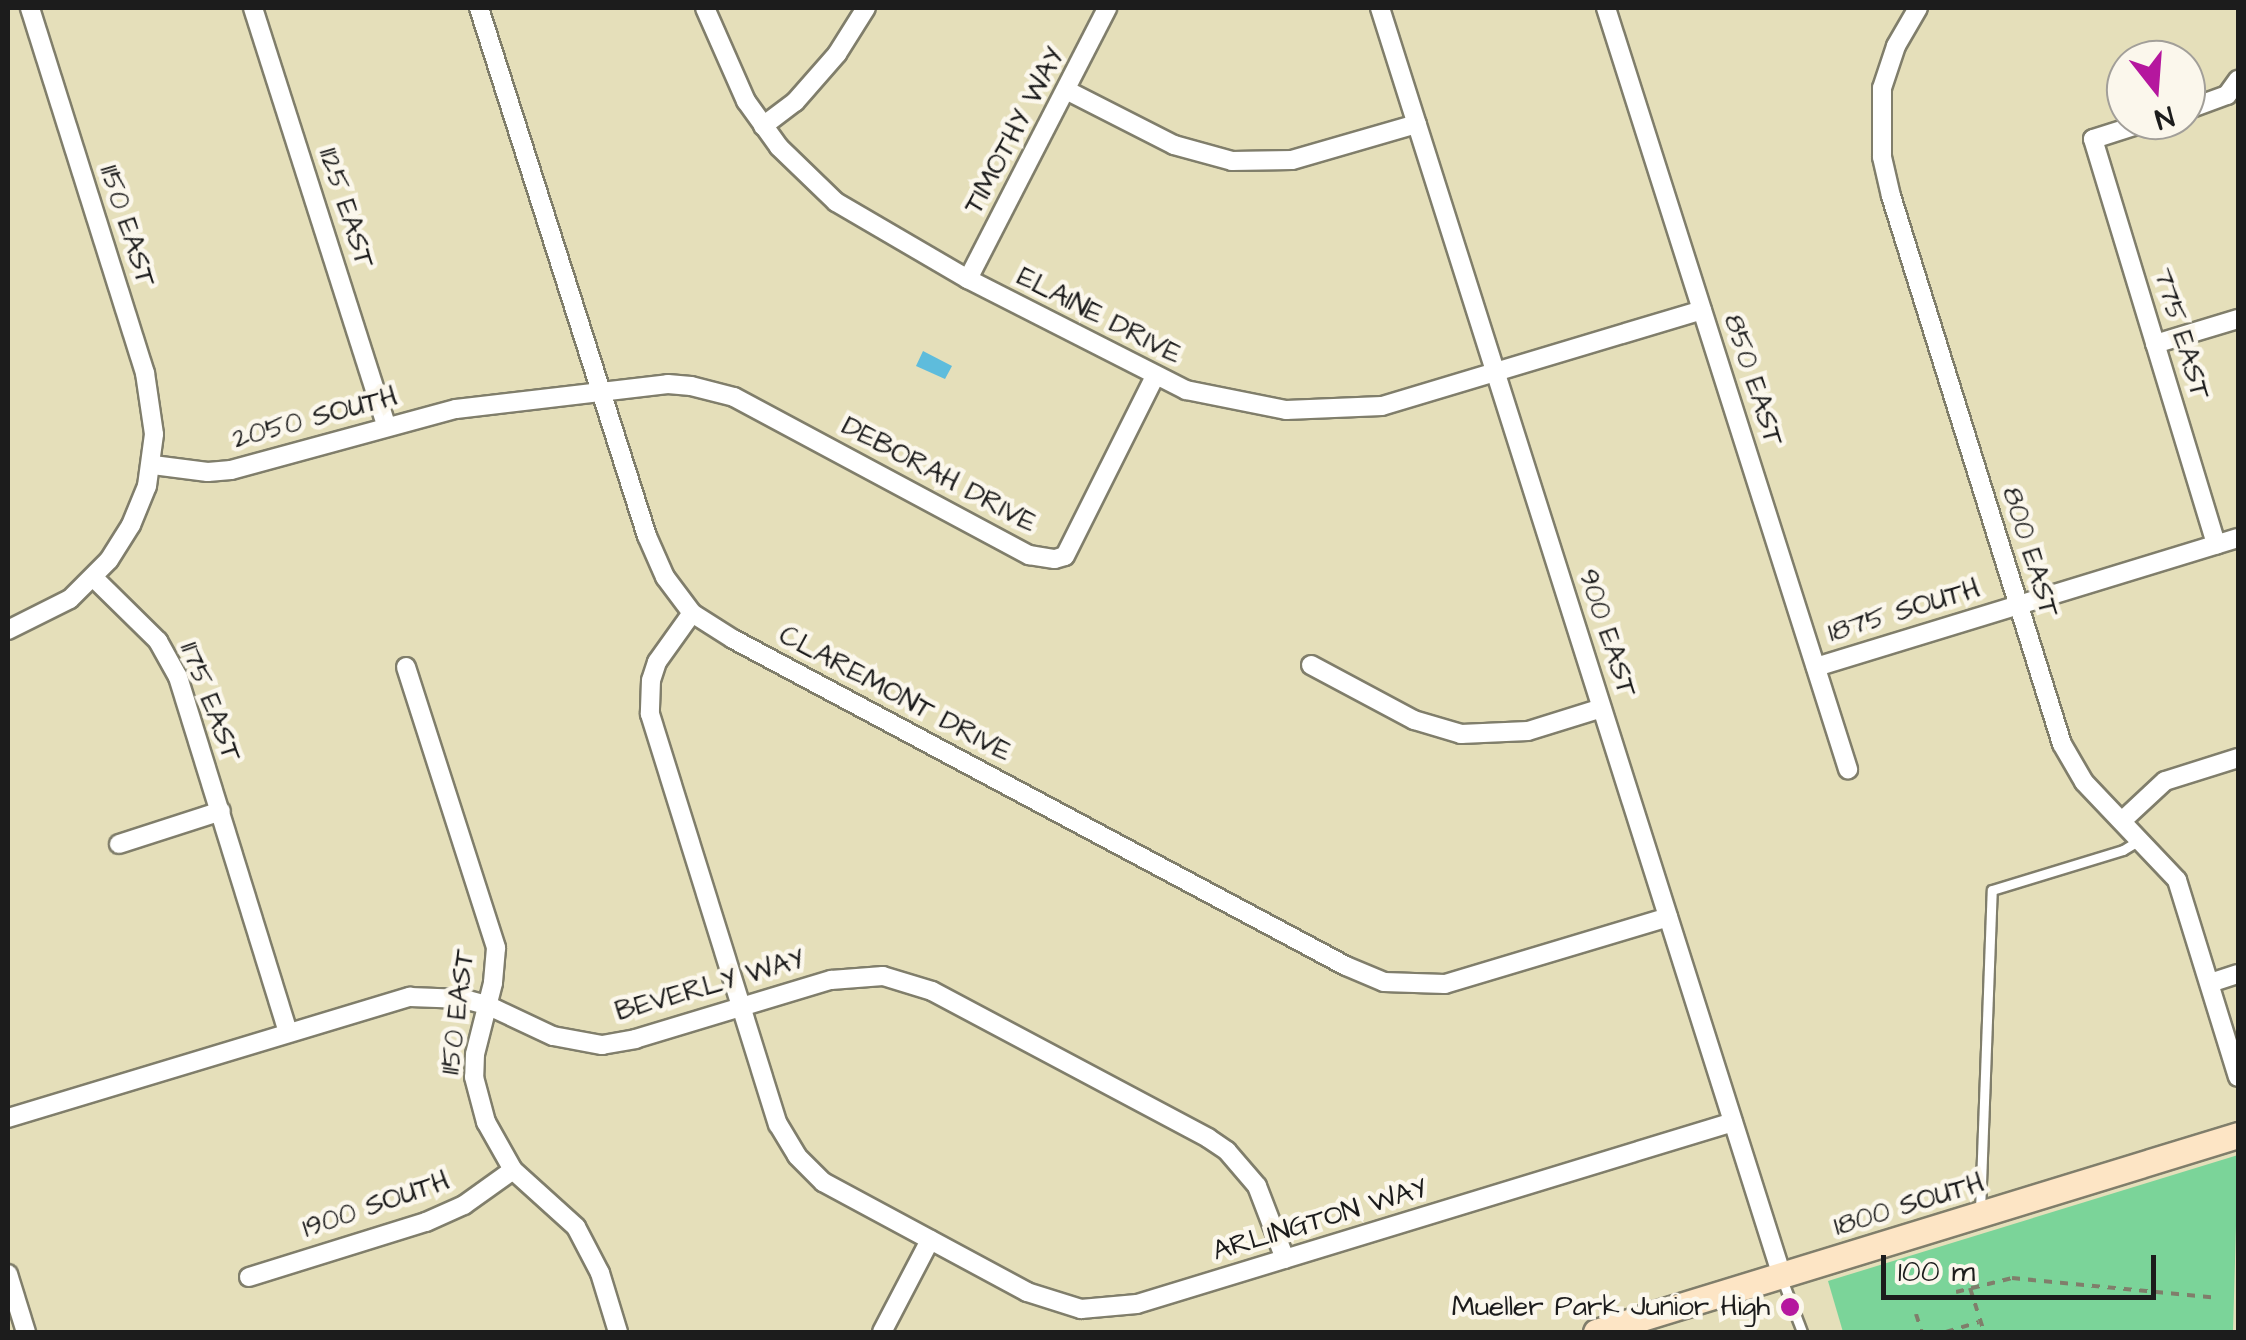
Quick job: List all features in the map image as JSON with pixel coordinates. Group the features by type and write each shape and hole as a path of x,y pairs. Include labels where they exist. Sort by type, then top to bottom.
{"main road":[{"name":"1800 SOUTH","path":"1596,1332 2238,1135"}],"street":[{"name":"1150 EAST","path":"30,8 145,373 154,434 153,465"},
{"name":"1125 EAST","path":"253,8 386,426"},
{"name":"CLAREMONT DRIVE","path":"479,8 655,557 692,612 838,695 1384,982 1445,984 1668,917"},
{"name":"ELAINE DRIVE","path":"705,8 732,76 762,126 836,202 968,279 1154,378 1252,406 1319,411 1412,400 1702,310"},
{"path":"762,126 795,102 827,66 866,8"},
{"name":"TIMOTHY WAY","path":"968,279 1068,91 1107,8"},
{"name":"900 EAST","path":"1380,8 1782,1276"},
{"name":"850 EAST","path":"1606,8 1848,769"},
{"name":"800 EAST","path":"1918,8 1896,46 1882,88 1882,157 2017,606 2068,758 2176,880 2238,1078"},
{"path":"2206,100 2236,84"},
{"path":"1068,91 1174,145 1232,161 1292,160 1417,124"},
{"name":"775 EAST","path":"2106,135 2093,139 2216,545"},
{"path":"2155,344 2238,318"},
{"name":"DEBORAH DRIVE","path":"601,391 668,384 734,397 1029,554 1055,559 1065,556 1154,378"},
{"name":"2050 SOUTH","path":"153,465 208,472 231,470 456,409 601,391"},
{"path":"8,630 57,608 94,578 131,525 153,465"},
{"name":"1875 SOUTH","path":"1816,667 2238,538"},
{"name":"1175 EAST","path":"94,578 144,626 169,659 221,811 288,1032"},
{"name":"ARLINGTON WAY","path":"692,612 658,662 651,680 650,714 771,1107 798,1156 838,1192 1045,1300 1082,1310 1137,1304 1733,1122"},
{"path":"1311,665 1414,720 1461,734 1528,731 1602,708"},
{"name":"1150 EAST","path":"406,666 492,932 497,964 474,1077 486,1122 513,1170 576,1227 600,1273 618,1332"},
{"path":"2123,820 2165,781 2238,758"},
{"path":"119,844 221,811"},
{"path":"2210,983 2238,974"},
{"name":"BEVERLY WAY","path":"8,1118 410,997 443,995 487,1005 553,1036 602,1044 635,1039 849,976 883,976 916,984 1227,1152 1256,1186 1284,1259"},
{"name":"1900 SOUTH","path":"249,1277 426,1222 464,1205 513,1170"},
{"path":"882,1332 930,1240"},
{"path":"8,1274 26,1332"}],"lane":[{"path":"1980,1214 1992,890 2123,850 2141,839"},
{"path":"1782,1276 1802,1332"}],"path":[{"path":"1956,1292 2012,1278 2211,1297"},
{"path":"1970,1288 1984,1332"},
{"path":"1916,1314 1922,1332"},
{"path":"1946,1332 1980,1322"}],"green space":[{"path":"2238,1155 2233,1332 1843,1332 1828,1281"}],"water":[{"path":"923,351 952,366 945,379 916,366"}],"place":[{"name":"Mueller Park Junior High","path":"1790,1307"}]}
